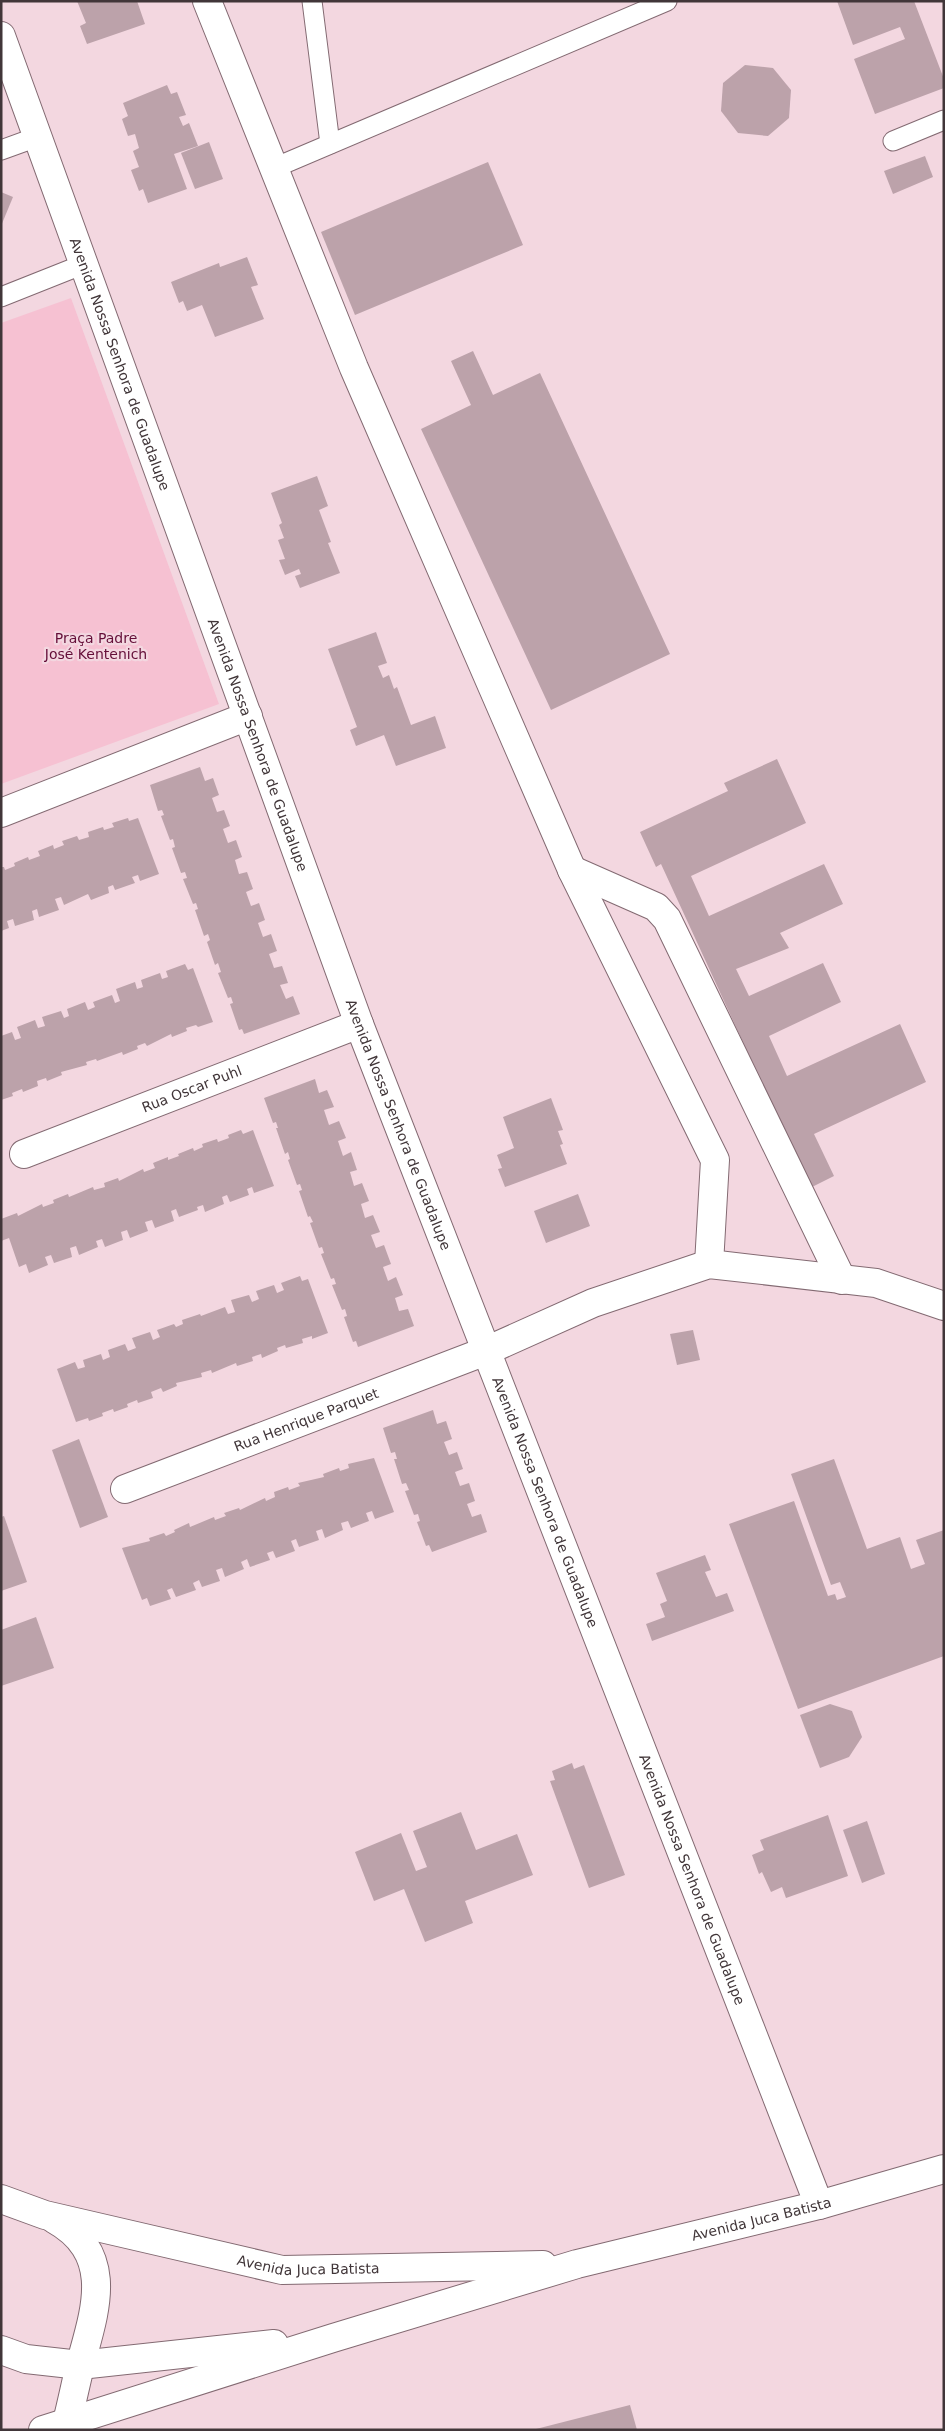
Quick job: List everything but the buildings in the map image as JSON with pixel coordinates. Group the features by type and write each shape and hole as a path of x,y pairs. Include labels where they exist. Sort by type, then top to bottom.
{"street":[{"path":"207,1 354,368 572,870 715,1160 709,1264 876,1283 944,1306"},
{"name":"Avenida Nossa Senhora de Guadalupe","path":"1,36 359,1024 820,2205"},
{"path":"1,813 248,716"},
{"path":"572,870 656,907 668,919 842,1280"},
{"name":"Rua Oscar Puhl","path":"24,1154 359,1024"},
{"name":"Rua Henrique Parquet","path":"125,1489 486,1351 593,1303 709,1264"},
{"name":"Avenida Juca Batista","path":"59,2427 333,2338 577,2264 820,2205 944,2169"},
{"name":"Avenida Juca Batista","path":"1,2199 45,2215 282,2270 577,2264"},
{"path":"1,2213 21,2211 45,2215"},
{"name":"Avenida Juca Batista","path":"45,2215 66,2226 82,2243 94,2265 98,2288 95,2312 80,2365 59,2427"},
{"name":"Avenida Juca Batista","path":"1,2350 26,2359 80,2365 333,2338"}],"lane":[{"path":"312,1 330,144"},
{"path":"274,168 667,1"},
{"path":"893,141 944,120"},
{"path":"1,150 38,136"},
{"path":"1,297 84,264"}],"green space":[{"name":"Praça Padre José Kentenich","path":"71,298 219,704 1,784 1,323"}]}
